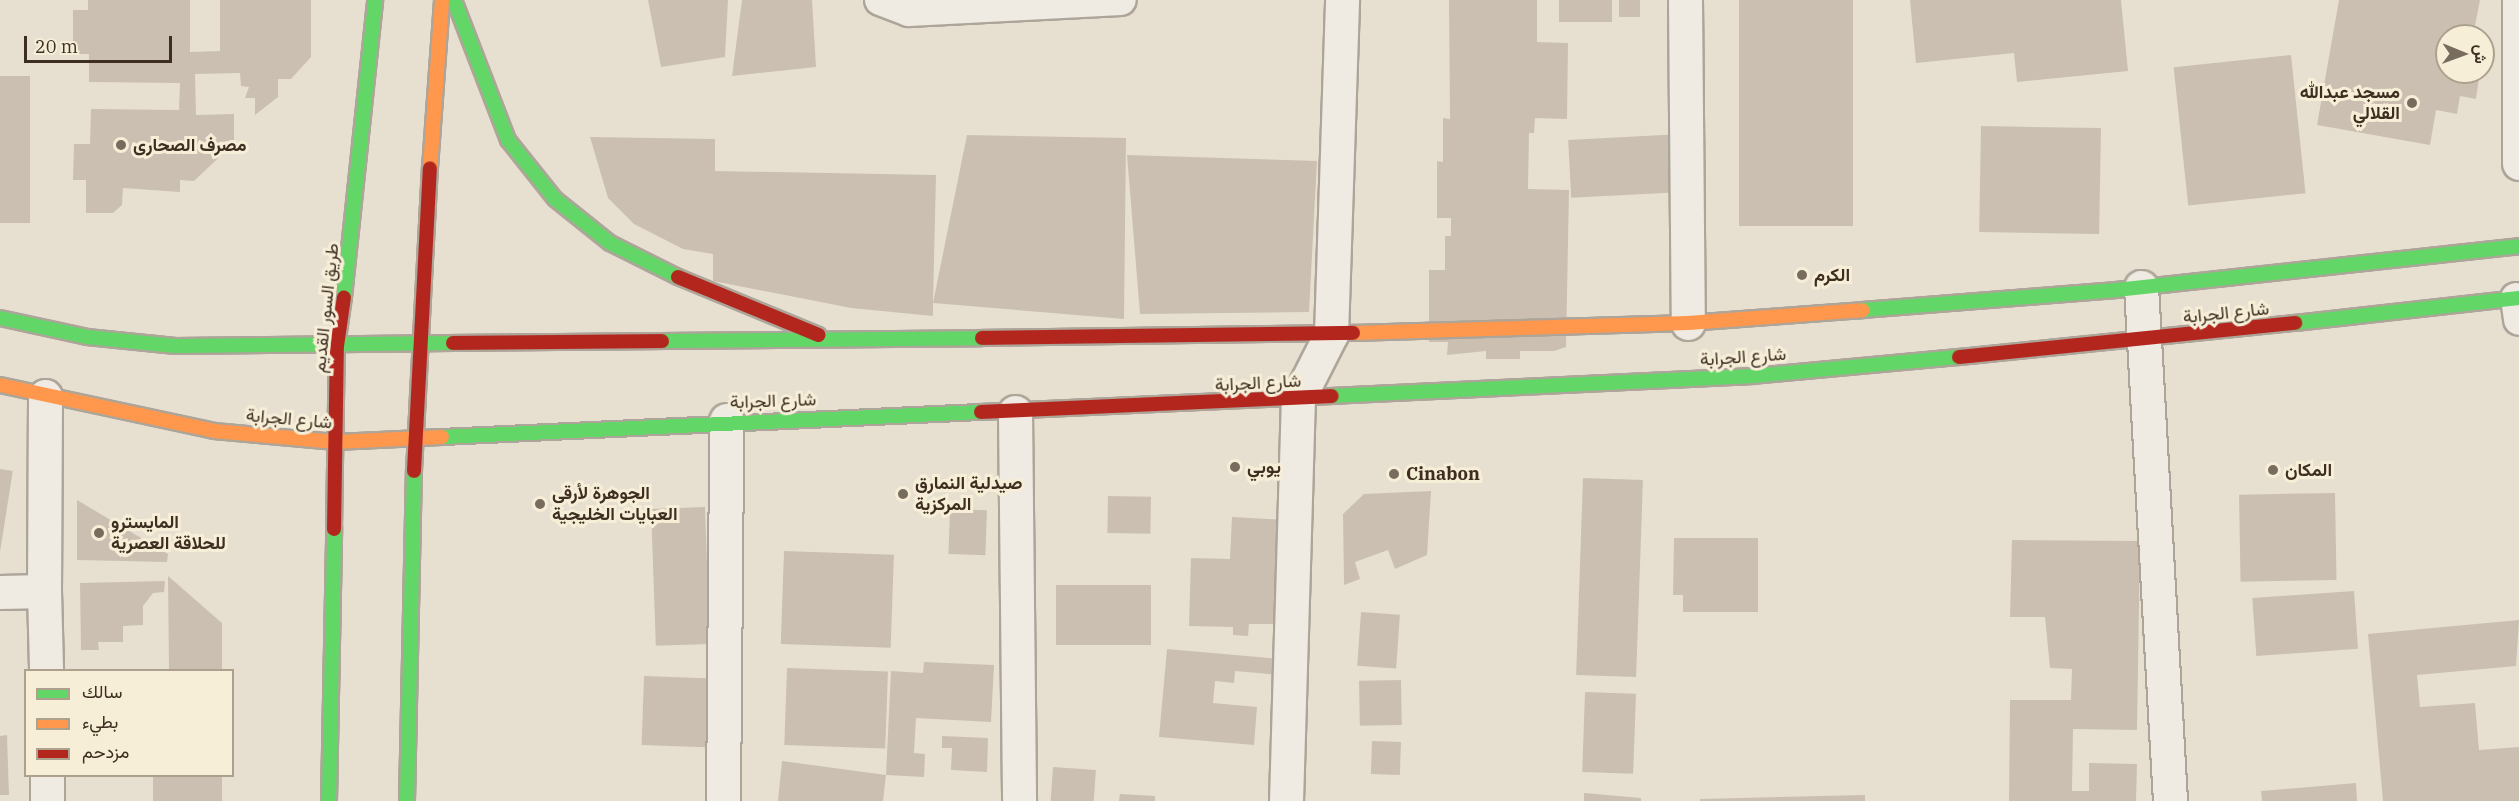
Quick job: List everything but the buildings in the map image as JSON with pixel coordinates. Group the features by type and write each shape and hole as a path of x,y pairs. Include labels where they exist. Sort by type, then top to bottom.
{"main road":[{"name":"طريق السور القديم","path":"329,801 337,346 358,198 375,0"},
{"path":"406,801 417,346 442,0"},
{"path":"454,0 471,57 508,140 555,200 610,243 687,282 835,342"},
{"name":"شارع الجرابة","path":"0,318 87,337 176,346 835,342 1331,334 1688,323 2141,287 2519,246"},
{"name":"شارع الجرابة","path":"0,385 214,431 336,442 726,420 1016,412 1753,376 2518,306"}],"street":[{"path":"1286,801 1298,399 1331,334 1342,0"},
{"path":"1685,0 1688,323"},
{"path":"2519,0 2519,164"},
{"path":"2141,287 2146,340 2170,801"},
{"path":"45,396 45,669"},
{"path":"1016,412 1019,801"},
{"path":"723,801 726,420"},
{"path":"0,592 44,591"},
{"path":"47,777 47,801"}],"lane":[{"path":"880,0 909,11 1120,0"}],"traffic: fast":[{"path":"344,297 375,0"},
{"path":"454,0 508,140 555,199 610,243 678,277"},
{"path":"1863,310 2116,290 2519,246"},
{"path":"2295,323 2519,298"},
{"path":"0,318 87,337 176,346 453,343"},
{"path":"662,341 982,338"},
{"path":"1332,396 1753,376 1959,357"},
{"path":"442,437 981,412"},
{"path":"407,801 414,471"},
{"path":"329,801 334,529"}],"traffic: slow":[{"path":"430,168 442,0"},
{"path":"1353,333 1688,323 1863,310"},
{"path":"0,385 214,431 336,442 442,437"}],"traffic: jam":[{"path":"414,471 430,168"},
{"path":"678,277 819,335"},
{"path":"334,529 337,346 344,297"},
{"path":"1959,357 2295,323"},
{"path":"982,338 1353,333"},
{"path":"453,343 662,341"},
{"path":"981,412 1332,396"}],"place":[{"name":"مسجد عبدالله القلالي","path":"2412,103"},
{"name":"مصرف الصحارى","path":"121,145"},
{"name":"الكرم","path":"1802,275"},
{"name":"يوبي","path":"1235,467"},
{"name":"المكان","path":"2273,470"},
{"name":"Cinabon","path":"1394,474"},
{"name":"صيدلية النمارق المركزية","path":"903,494"},
{"name":"الجوهرة لأرقى العبايات الخليجية","path":"540,504"},
{"name":"المايسترو للحلاقة العصرية","path":"99,533"}]}
